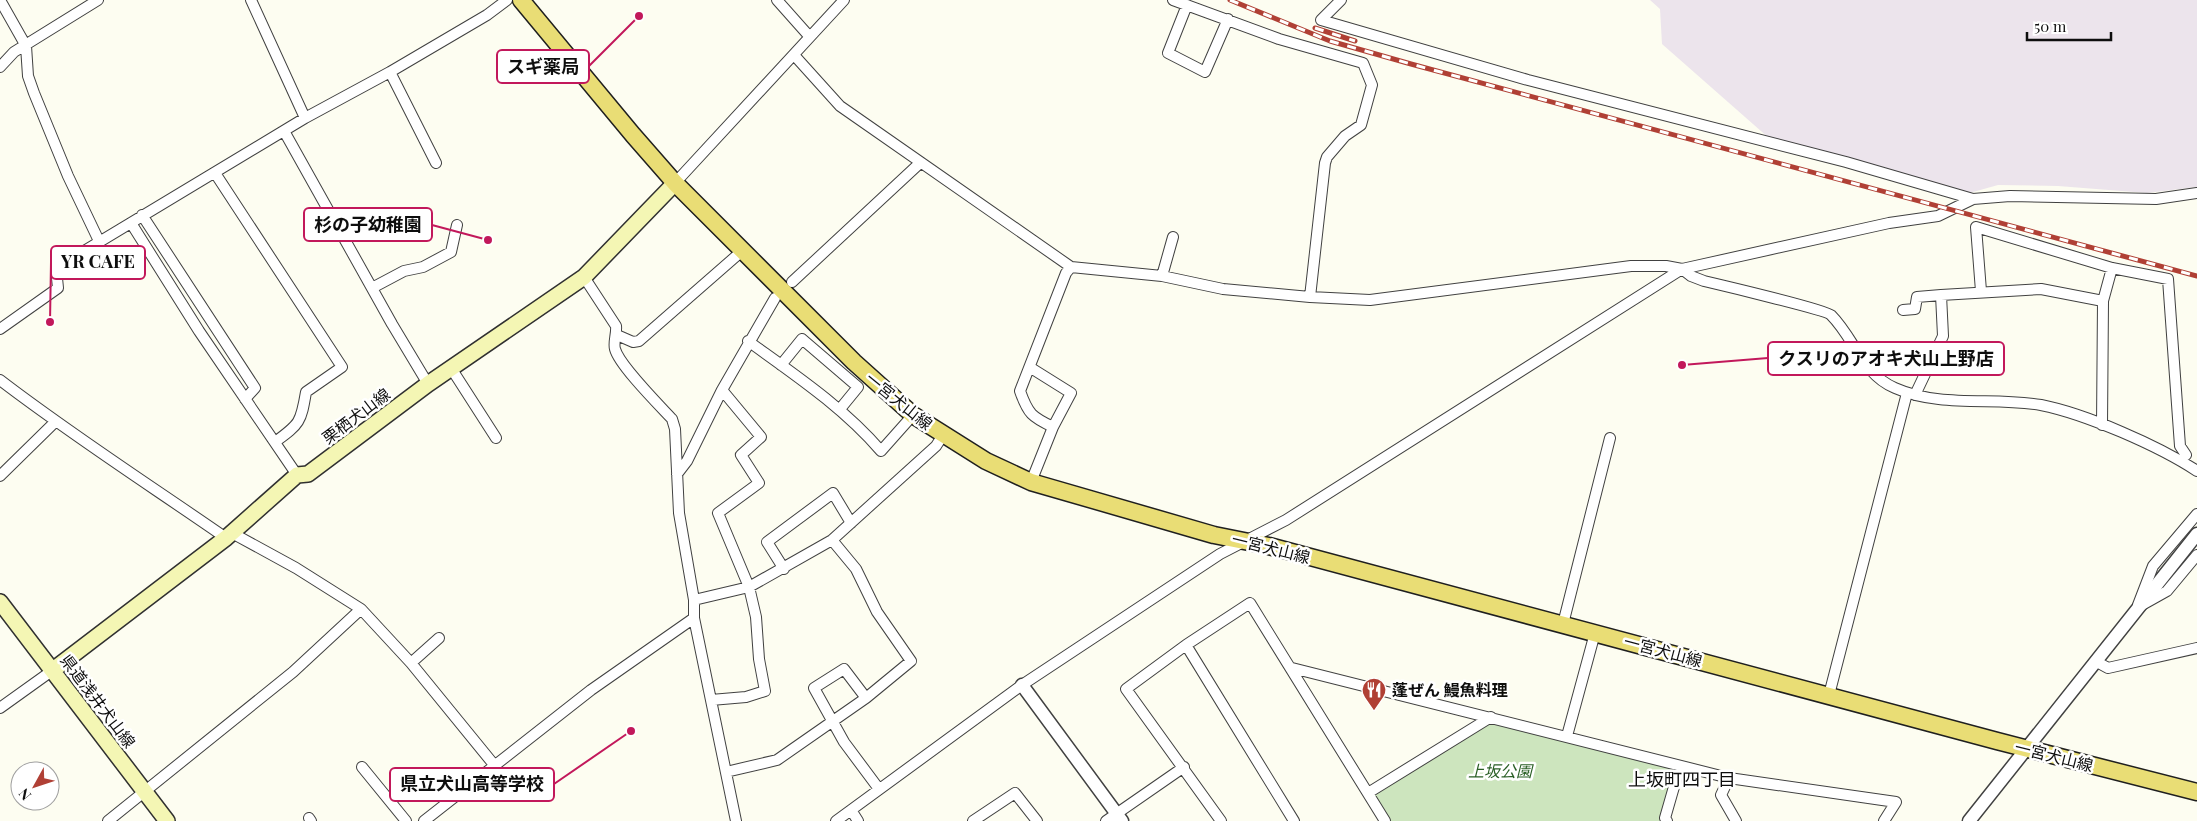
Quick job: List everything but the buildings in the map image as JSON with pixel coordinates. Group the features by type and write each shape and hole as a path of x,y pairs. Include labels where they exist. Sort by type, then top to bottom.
{"main road":[{"name":"一宮犬山線","path":"521,0 633,135 676,183 742,251 854,362 913,415 986,461 1031,482 1205,532 1244,540 1829,694 2028,749 2197,792"},
{"name":"栗栖犬山線","path":"53,670 229,536 297,474 308,474 428,384 584,277 676,183"},
{"name":"県道浅井犬山線","path":"0,602 168,821"}],"street":[{"path":"0,0 26,46 28,76 34,93 68,176 99,241"},
{"path":"0,67 14,52 98,0"},
{"path":"250,0 305,118"},
{"path":"0,329 58,288 56,268 284,130 390,72 487,15 507,0"},
{"path":"777,0 809,36"},
{"path":"676,183 844,0"},
{"path":"1173,0 1279,39 1363,63 1372,85 1361,125 1345,136 1327,157 1325,163 1310,297"},
{"path":"1342,0 1321,20 1528,80 1846,162 1973,199 2010,196 2156,199 2197,193"},
{"path":"1187,6 1168,53 1204,72 1228,19"},
{"path":"794,54 837,103 1071,267 1162,276 1223,289 1370,300 1631,266 1666,266 1682,269 1691,276 1704,281 1830,314 1874,375 1894,388 1911,394 2041,405 2187,456"},
{"path":"390,72 436,163"},
{"path":"284,130 428,384"},
{"path":"792,282 920,163"},
{"path":"215,173 342,367 306,392 301,419 293,429 275,442"},
{"path":"836,821 1022,685 1244,540 1286,520 1682,269 1889,223 1938,216 1973,199"},
{"path":"142,215 255,388 244,399"},
{"path":"131,223 244,399 297,474"},
{"path":"372,288 404,271 423,267 451,252 457,225"},
{"path":"1980,291 1976,227 2112,268 2168,279 2180,446 2197,471"},
{"path":"1162,276 1173,237"},
{"path":"617,335 632,342 639,341 742,251"},
{"path":"1053,427 1033,417 1026,408 1020,391 1066,273 1071,267"},
{"path":"2102,425 2103,301 2112,268"},
{"path":"584,277 616,326 617,335 614,348 621,361 672,420 675,429 679,514 694,600 694,618 736,821"},
{"path":"1903,310 1915,308 1917,297 2042,288 2103,301"},
{"path":"1829,694 1911,394 1943,336 1942,295"},
{"path":"677,474 687,461 748,341 775,298"},
{"path":"781,365 802,340 858,387 840,409"},
{"path":"748,341 840,409 860,427 881,451 913,415"},
{"path":"451,368 496,438"},
{"path":"1030,368 1071,393 1053,427 1031,482"},
{"path":"0,380 55,422 229,536 296,568 361,610 411,663 495,766"},
{"path":"712,700 746,697 766,691 759,659 756,617 749,587 718,513 759,483 741,455 760,437 722,390"},
{"path":"0,476 55,422"},
{"path":"694,600 749,587 784,569 832,540 936,446 943,435"},
{"path":"1563,624 1610,438"},
{"path":"784,569 767,542 832,493 851,523"},
{"path":"2136,608 2153,566 2197,514"},
{"path":"1969,821 2097,662 2136,608 2197,534"},
{"path":"726,772 776,760 866,698 911,661 877,612 856,569 832,540"},
{"path":"2136,608 2168,591 2197,555"},
{"path":"1221,821 1184,767 1126,689 1186,645 1250,603 1386,821"},
{"path":"108,821 293,672 361,610"},
{"path":"424,821 591,690 694,618"},
{"path":"1567,736 1595,633"},
{"path":"411,663 439,638"},
{"path":"1186,645 1294,821"},
{"path":"2097,662 2108,668 2197,648"},
{"path":"1292,668 1491,716 1729,778 1896,802 1884,821"},
{"path":"866,698 844,669 814,688 844,742 879,789"},
{"path":"0,708 53,670"},
{"path":"1022,685 1115,819 1184,767"},
{"path":"1368,793 1491,716"},
{"path":"1667,821 1665,818 1680,766"},
{"path":"362,767 406,821"},
{"path":"1729,778 1721,795 1736,821"},
{"path":"973,821 1014,793 1037,821"},
{"path":"851,810 858,821"}],"shaded area":[{"path":"1650,0 2197,0 2197,187 2147,193 2058,186 1998,185 1966,194 1770,139 1662,44 1660,9"}],"green space":[{"name":"上坂公園","path":"1491,717 1680,766 1667,821 1385,821 1368,793"}],"railway":[{"path":"1230,0 1330,41 2197,276"},
{"path":"1315,28 1355,41"}],"place":[{"name":"スギ薬局","path":"639,16"},
{"name":"杉の子幼稚園","path":"488,240"},
{"name":"YR CAFE","path":"50,322"},
{"name":"クスリのアオキ犬山上野店","path":"1682,365"},
{"name":"蓬ぜん 鰻魚料理","path":"1374,711"},
{"name":"県立犬山高等学校","path":"631,731"}],"district":[{"name":"上坂町四丁目","path":"1682,780"}]}
